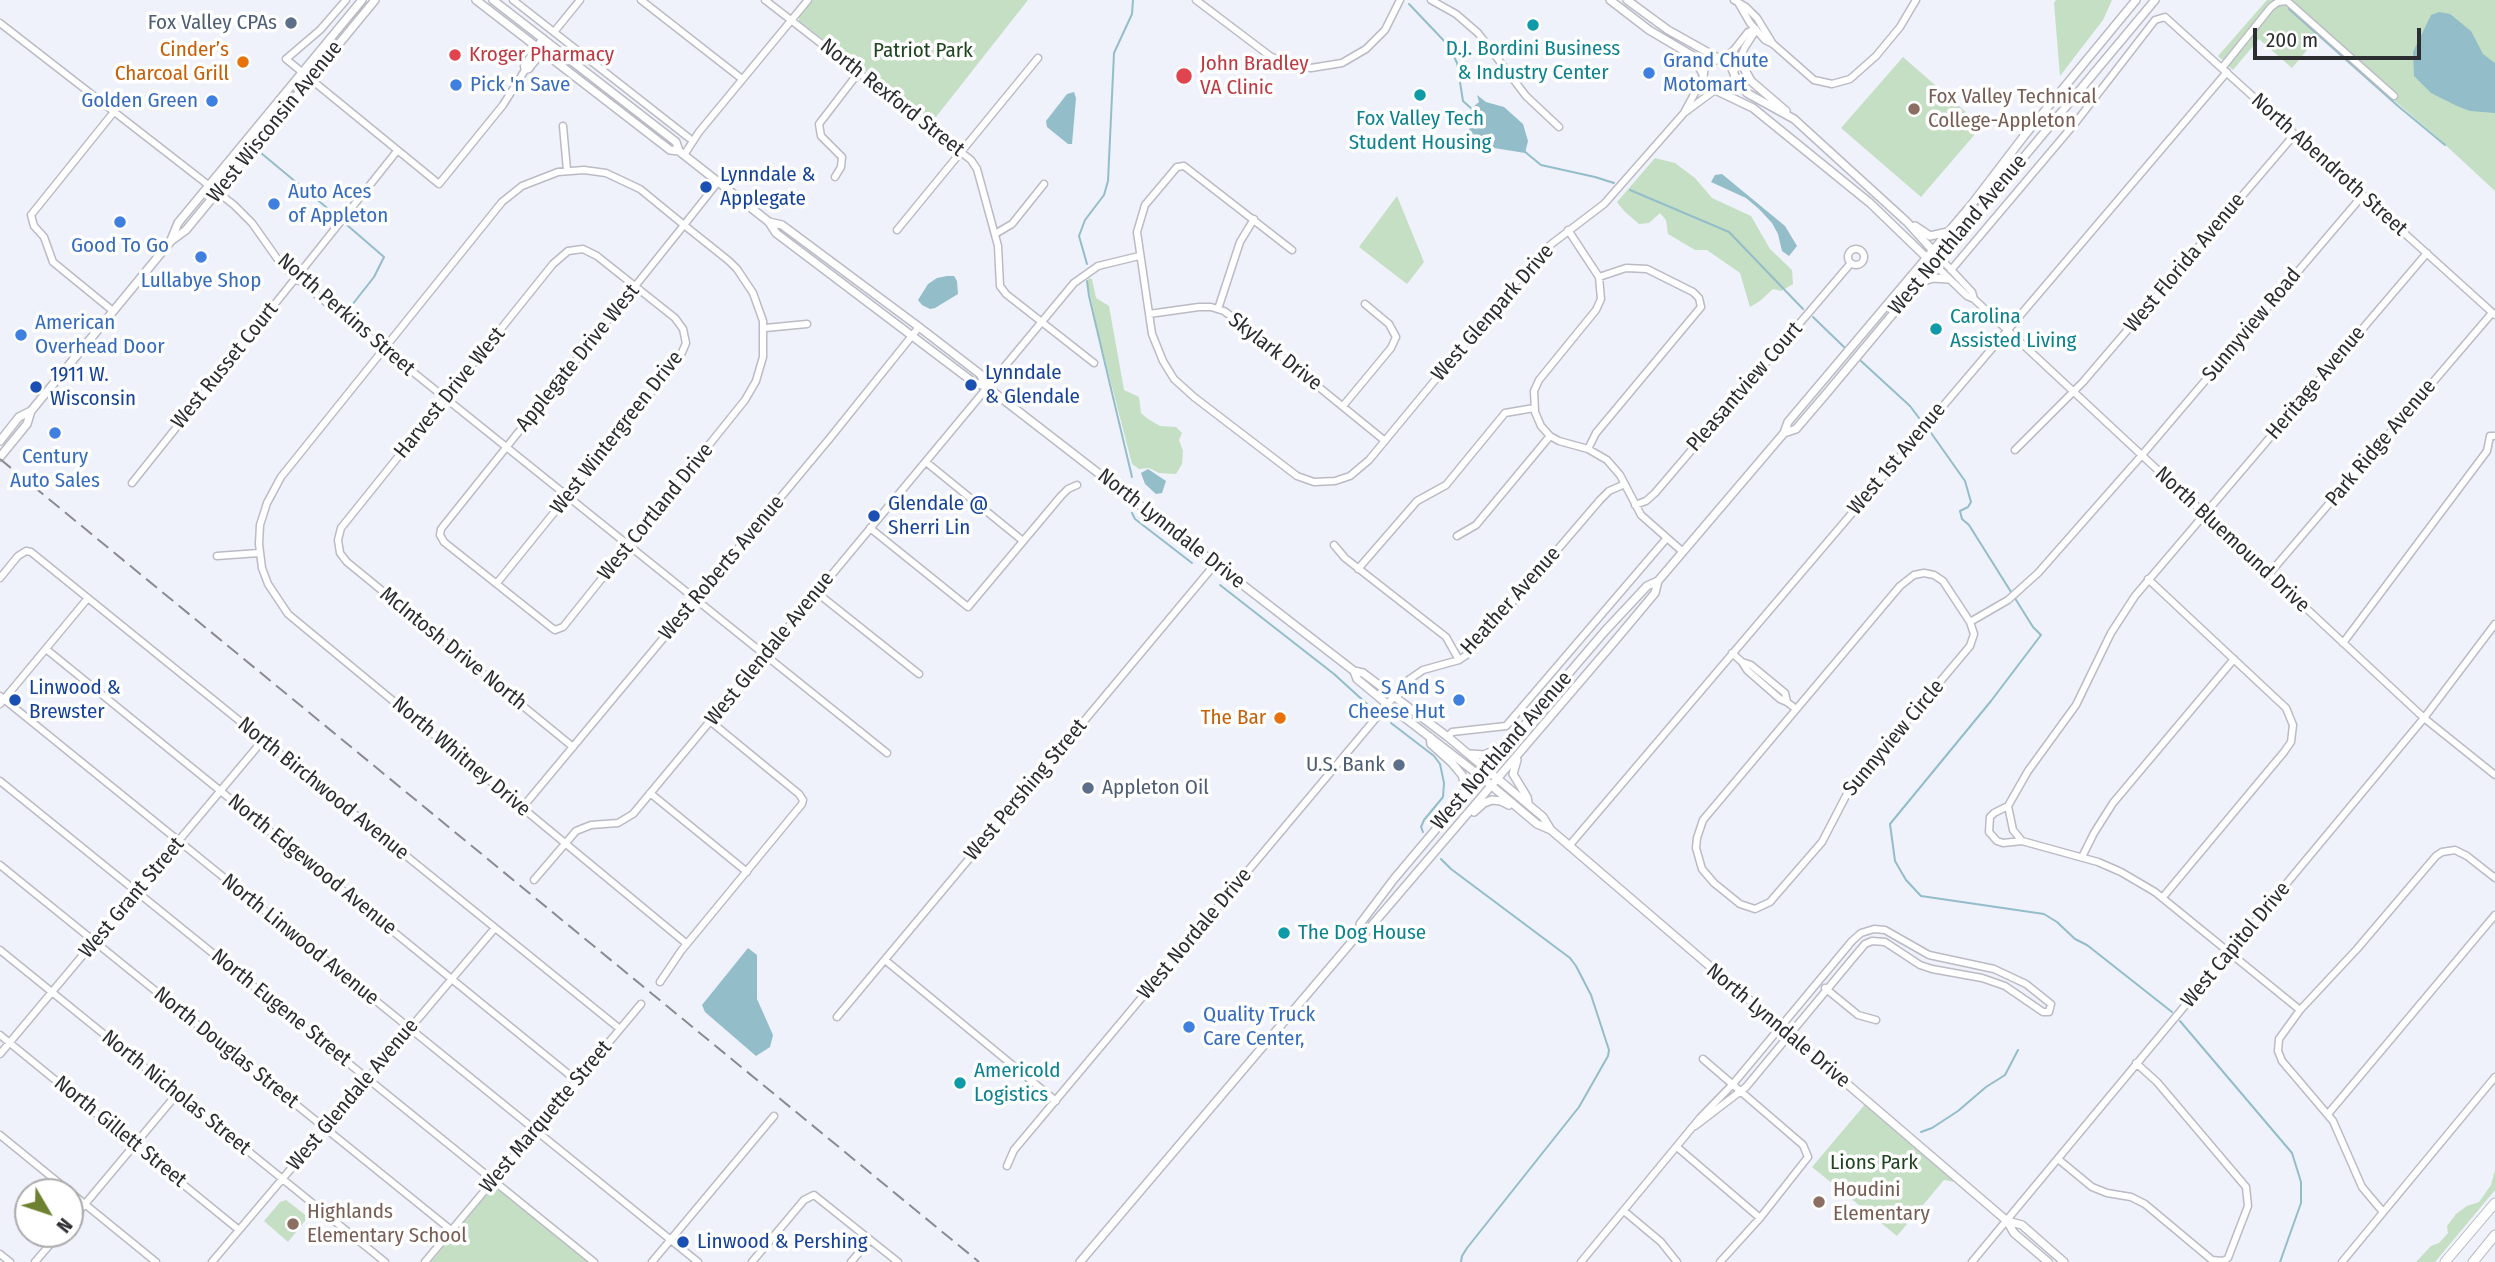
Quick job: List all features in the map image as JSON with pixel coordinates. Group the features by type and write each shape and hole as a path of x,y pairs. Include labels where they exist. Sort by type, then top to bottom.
{"highway":[{"path":"2445,1262 2495,1203"},
{"path":"2473,1262 2495,1235"}],"main road":[{"name":"West Wisconsin Avenue","path":"171,241 178,223 362,0"},
{"name":"West Wisconsin Avenue","path":"0,441 19,418 31,411 171,241 186,230 375,0"},
{"name":"North Lynndale Drive","path":"476,0 670,150 681,153 769,222 776,233 914,334 973,382 987,387 1354,671 1363,673 1448,737 1544,817 1551,830"},
{"name":"North Lynndale Drive","path":"493,0 676,142 681,153"},
{"path":"1610,0 1649,30 1693,56 1707,86 1717,91 1730,86 1735,74 1730,64 1668,30 1627,0"},
{"name":"West Northland Avenue","path":"1080,1262 1360,932 1360,924 1394,879 1480,776 1605,631 1647,586 1658,581 1784,433 1788,422 1949,232 2136,0"},
{"name":"West Northland Avenue","path":"1784,433 1796,429 2155,0"},
{"path":"1703,76 1707,64 1720,59"},
{"path":"1740,61 1742,69 1751,81 1794,119"},
{"name":"North Bluemound Drive","path":"1735,74 1746,93 1794,119 1907,222 1933,251 1938,262"},
{"name":"North Bluemound Drive","path":"1717,91 1753,108 1870,203 1927,258 1938,262"},
{"name":"North Lynndale Drive","path":"769,222 782,225 919,327 980,374 987,387"},
{"path":"1907,222 1930,236 1949,232"},
{"path":"1920,282 1933,278 1948,279"},
{"name":"West Wisconsin Avenue","path":"0,457 27,424 31,411"},
{"name":"West Northland Avenue","path":"1360,932 1367,931 1522,750 1655,593 1658,581"},
{"name":"North Lynndale Drive","path":"1354,671 1357,679 1387,704 1537,824 1551,830 2007,1221 2014,1233 2048,1262"},
{"path":"1430,737 1431,744 1462,775 1464,796"},
{"path":"1467,752 1484,755 1508,744"},
{"path":"1522,750 1514,765 1513,774 1528,803"},
{"path":"1446,838 1454,836 1484,803 1496,800 1514,805"},
{"name":"North Lynndale Drive","path":"2007,1221 2022,1225 2064,1262"}],"street":[{"path":"346,0 320,30 286,59 301,74 439,184 503,105 546,40"},
{"path":"513,0 690,138"},
{"path":"554,32 580,0"},
{"path":"641,0 742,79"},
{"name":"North Rexford Street","path":"765,0 971,160 977,169 995,234 999,252 1000,286 1006,294 1094,363"},
{"path":"681,153 808,0"},
{"path":"1196,0 1269,56 1282,62 1311,68 1342,63 1366,49 1385,30 1399,0"},
{"path":"1431,0 1456,14 1478,33 1526,96 1559,127"},
{"path":"1737,2 1765,40 1814,80 1826,84 1841,83 1860,70 1883,48 1916,0"},
{"name":"West 1st Avenue","path":"1569,846 2007,330 2224,70 2272,7 2284,1 2292,5 2394,96"},
{"path":"1737,2 1763,24 1773,44"},
{"name":"North Abendroth Street","path":"1951,270 2076,122 2155,20 2162,17 2170,20 2494,314"},
{"name":"North Perkins Street","path":"0,23 249,219 281,264 296,278 887,753"},
{"path":"1735,74 1745,47 1763,24"},
{"path":"1720,59 1737,48 1748,32 1756,30"},
{"path":"897,230 1038,58"},
{"path":"835,177 841,167 842,158 821,135 818,126 859,72"},
{"name":"West Glenpark Drive","path":"1149,314 1158,352 1174,379 1194,397 1292,473 1314,481 1343,479 1363,466 1385,441 1534,259 1612,197 1684,113 1703,76"},
{"name":"West Glenpark Drive","path":"1684,113 1717,91"},
{"path":"113,113 31,215 34,226 44,237 54,262 113,311"},
{"path":"563,126 567,170"},
{"path":"681,153 690,138 699,132"},
{"name":"West Florida Avenue","path":"2015,450 2074,392 2295,134"},
{"name":"West Russet Court","path":"132,483 397,151"},
{"path":"1149,314 1137,232 1143,210 1174,170 1181,165 1292,250"},
{"path":"217,556 259,553 260,525 276,485 502,202 533,180 567,170 595,171 623,180 640,190 729,261 744,277 757,300 765,328 807,324"},
{"name":"Applegate Drive West","path":"497,583 444,542 440,535 446,523 718,182"},
{"path":"995,234 1012,224 1044,184"},
{"name":"Sunnyview Road","path":"1970,622 2021,590 2142,455 2363,195"},
{"path":"1218,309 1240,242 1254,219"},
{"path":"1568,230 1599,276 1599,305 1539,380 1534,391 1534,408 1541,426 1550,436 1588,449 1607,460 1625,484 1644,520 1683,552"},
{"name":"West Wintergreen Drive","path":"497,583 684,350 685,335 680,323 593,253 575,248"},
{"name":"Harvest Drive West","path":"338,546 341,528 558,258 575,248"},
{"name":"Heritage Avenue","path":"2022,841 1997,841 1989,832 1990,817 2008,806 2028,771 2076,705 2112,633 2148,579 2427,253"},
{"name":"West Glendale Avenue","path":"534,880 576,831 624,821 650,793 1074,283 1090,270 1111,261 1139,256"},
{"name":"North Bluemound Drive","path":"1938,262 1951,270 1972,292 1974,299"},
{"name":"North Bluemound Drive","path":"1938,262 1948,279 1974,299 2424,718 2495,775"},
{"name":"Pleasantview Court","path":"1636,505 1655,493 1851,263"},
{"path":"1588,449 1596,433 1701,307 1693,292 1647,269 1626,268 1599,276"},
{"path":"1343,406 1391,348 1395,337 1389,324 1366,304"},
{"name":"Skylark Drive","path":"1149,314 1199,307 1218,309 1239,322 1385,441"},
{"name":"Park Ridge Avenue","path":"2269,574 2494,314"},
{"name":"West Roberts Avenue","path":"522,808 919,327"},
{"name":"West Cortland Drive","path":"497,583 555,629 565,625 750,392 763,357 765,328"},
{"path":"1358,569 1417,500 1446,485 1506,413 1534,408"},
{"path":"1457,536 1476,525 1550,436"},
{"path":"2343,643 2487,451 2490,436 2495,436"},
{"path":"2487,451 2495,449"},
{"path":"926,462 1023,541"},
{"name":"Heather Avenue","path":"1387,704 1416,674 1459,660 1468,654 1600,500 1609,491 1625,484"},
{"path":"870,528 968,607 1068,489 1077,485"},
{"path":"1448,737 1452,732 1506,726 1667,539"},
{"path":"1334,545 1358,569 1440,632 1451,644 1459,660"},
{"name":"McIntosh Drive North","path":"338,546 347,562 573,747"},
{"name":"North Birchwood Avenue","path":"0,578 18,556 26,551 31,552 620,1029"},
{"name":"North Whitney Drive","path":"259,553 268,584 288,614 687,944"},
{"name":"West Pershing Street","path":"837,1017 1216,564"},
{"name":"Sunnyview Circle","path":"1930,573 1943,581 1970,622 1974,634 1969,649 1849,790 1822,842 1770,902 1763,907 1749,908 1732,899 1702,869 1696,848 1699,828 1708,812 1796,709 1900,586 1914,575 1930,573"},
{"path":"2148,579 2286,708 2292,730 2291,742 2284,752 2163,897"},
{"path":"816,592 919,674"},
{"path":"1,700 88,598"},
{"name":"West Capitol Drive","path":"1972,1262 2424,718 2494,628"},
{"name":"North Edgewood Avenue","path":"46,649 577,1080"},
{"path":"1732,653 1746,670 1796,709"},
{"path":"2082,857 2113,803 2234,659"},
{"name":"North Linwood Avenue","path":"1,700 698,1262"},
{"name":"West Nordale Drive","path":"1007,1166 1014,1150 1387,704"},
{"path":"660,982 687,944 803,800 710,721"},
{"path":"1510,722 1521,730"},
{"name":"West Grant Street","path":"0,1054 264,740"},
{"name":"North Eugene Street","path":"0,781 594,1262"},
{"path":"650,793 747,872"},
{"path":"2008,806 2013,830 2022,841 2082,857 2121,872 2163,897 2300,1010"},
{"path":"2383,1212 2362,1187 2339,1132 2328,1114 2282,1061 2279,1055 2279,1039 2300,1010 2357,949 2433,858 2447,851 2461,853 2495,878"},
{"name":"North Douglas Street","path":"0,865 451,1230"},
{"path":"2328,1114 2495,915"},
{"name":"West Glendale Avenue","path":"212,1262 495,928"},
{"path":"1581,1262 1700,1118 1733,1084 1858,935 1867,930 1885,930 1917,950 1942,959 2001,972 2050,1002 2051,1010 2043,1013 2020,994 1997,983 1920,965 1885,942 1872,941 1865,944 1742,1092 1695,1126"},
{"path":"1858,935 1865,944"},
{"name":"North Nicholas Street","path":"0,950 385,1262"},
{"path":"1938,971 1942,959"},
{"path":"885,960 1056,1101"},
{"path":"1997,983 2001,972"},
{"path":"1818,982 1858,1015 1876,1020"},
{"name":"West Marquette Street","path":"425,1262 641,1004"},
{"name":"North Gillett Street","path":"0,1035 239,1230"},
{"path":"1703,1059 1803,1145 1808,1157 1720,1262"},
{"path":"2058,1159 2092,1187 2145,1204 2212,1260 2222,1261 2228,1258 2248,1206 2246,1187 2157,1082 2137,1063"},
{"path":"2342,1262 2495,1077"},
{"path":"156,1262 85,1204 177,1094"},
{"path":"652,1262 775,1116"},
{"path":"0,1135 53,1178"},
{"path":"1677,1147 1760,1217"},
{"path":"752,1262 804,1200 812,1195 898,1262"},
{"path":"1623,1211 1661,1242 1677,1262"},
{"path":"852,1262 870,1240"},
{"path":"36,1262 48,1248"},
{"path":"0,1254 10,1262"}],"green space":[{"name":"Patriot Park","path":"813,0 1028,0 932,122 799,21 799,16"},
{"path":"2056,0 2112,0 2103,20 2060,76 2054,3"},
{"path":"2267,0 2495,0 2495,191 2438,138 2319,36 2292,68 2259,39 2233,70 2218,56"},
{"path":"1903,57 1982,126 1921,197 1841,128"},
{"path":"1655,158 1675,163 1695,178 1712,198 1751,216 1770,249 1792,270 1793,284 1781,291 1773,289 1750,307 1740,273 1707,250 1695,250 1668,234 1666,220 1660,213 1649,223 1639,224 1624,211 1617,202"},
{"path":"1397,196 1424,262 1407,284 1359,247"},
{"path":"1089,278 1092,279 1096,298 1109,306 1124,390 1139,397 1141,413 1148,419 1160,426 1176,427 1182,433 1179,440 1183,451 1182,464 1176,474 1159,473 1149,468 1139,469 1132,464 1099,336 1087,282"},
{"name":"Lions Park","path":"1867,1102 1961,1183 1944,1180 1897,1236 1812,1167"},
{"path":"2495,1170 2495,1190 2435,1262 2416,1262 2448,1233 2447,1226 2456,1214 2479,1202 2491,1185"},
{"path":"494,1186 588,1262 431,1262"},
{"path":"286,1200 308,1217 288,1242 264,1221 280,1202"}],"water":[{"path":"2439,12 2450,14 2471,31 2483,54 2495,63 2495,113 2470,111 2457,106 2431,93 2414,76 2413,52 2431,15"},
{"path":"1074,92 1076,98 1072,144 1068,144 1047,127 1046,121 1067,94"},
{"path":"1477,95 1486,102 1504,107 1523,124 1528,141 1525,153 1488,147 1472,135 1468,127 1471,109 1479,102"},
{"path":"1722,174 1785,226 1797,246 1789,256 1782,251 1772,223 1759,209 1746,198 1711,182 1715,175"},
{"path":"954,276 958,294 935,308 922,305 918,300 928,284"},
{"path":"1148,469 1166,481 1162,493 1156,494 1145,484 1141,473"},
{"path":"748,948 757,955 757,999 773,1035 770,1047 756,1056 705,1012 702,1005"}],"waterway":[{"path":"1087,264 1079,236 1085,220 1104,195 1108,181 1114,53 1132,14 1133,0"},
{"path":"1409,4 1449,46 1457,63 1463,101 1473,110"},
{"path":"2289,9 2445,145"},
{"path":"1524,151 1541,165 1614,183"},
{"path":"261,153 338,217"},
{"path":"1630,190 1729,232 1803,309"},
{"path":"347,225 384,257 374,277 352,305"},
{"path":"1087,281 1132,477"},
{"path":"1813,317 1844,347"},
{"path":"1861,361 1910,406 1922,422"},
{"path":"1929,430 1965,481 1971,502 1960,511 1962,519 1969,525 2033,627 2041,635 1991,701 1890,824 1895,861 1906,880 1921,896 2044,914 2172,1012"},
{"path":"1132,513 1135,519 1192,563"},
{"path":"1220,585 1334,674 1367,704"},
{"path":"1391,723 1434,756 1440,764 1444,783 1443,797 1424,820 1421,827 1423,832"},
{"path":"1441,859 1570,958 1591,995 1609,1050 1579,1107 1467,1248 1461,1262"},
{"path":"2180,1021 2292,1153 2301,1182 2301,1203 2280,1262"},
{"path":"1921,1132 1958,1111 2005,1075 2018,1050"}],"railway":[{"path":"0,459 979,1262"}],"place":[{"name":"Fox Valley CPAs","path":"291,23"},
{"name":"D.J. Bordini Business & Industry Center","path":"1533,25"},
{"name":"Kroger Pharmacy","path":"455,55"},
{"name":"Cinder’s Charcoal Grill","path":"243,62"},
{"name":"Grand Chute Motomart","path":"1649,73"},
{"name":"John Bradley VA Clinic","path":"1184,76"},
{"name":"Pick 'n Save","path":"456,85"},
{"name":"Fox Valley Tech Student Housing","path":"1420,95"},
{"name":"Golden Green","path":"212,101"},
{"name":"Fox Valley Technical College-Appleton","path":"1914,109"},
{"name":"Lynndale & Applegate","path":"706,187"},
{"name":"Auto Aces of Appleton","path":"274,204"},
{"name":"Good To Go","path":"120,222"},
{"name":"Lullabye Shop","path":"201,257"},
{"name":"Carolina Assisted Living","path":"1936,329"},
{"name":"American Overhead Door","path":"21,335"},
{"name":"Lynndale & Glendale","path":"971,385"},
{"name":"1911 W. Wisconsin","path":"36,387"},
{"name":"Century Auto Sales","path":"55,433"},
{"name":"Glendale @ Sherri Lin","path":"874,516"},
{"name":"Linwood & Brewster","path":"15,700"},
{"name":"S And S Cheese Hut","path":"1459,700"},
{"name":"The Bar","path":"1280,718"},
{"name":"U.S. Bank","path":"1399,765"},
{"name":"Appleton Oil","path":"1088,788"},
{"name":"The Dog House","path":"1284,933"},
{"name":"Quality Truck Care Center,","path":"1189,1027"},
{"name":"Americold Logistics","path":"960,1083"},
{"name":"Houdini Elementary","path":"1819,1202"},
{"name":"Highlands Elementary School","path":"293,1224"},
{"name":"Linwood & Pershing","path":"683,1242"}]}
